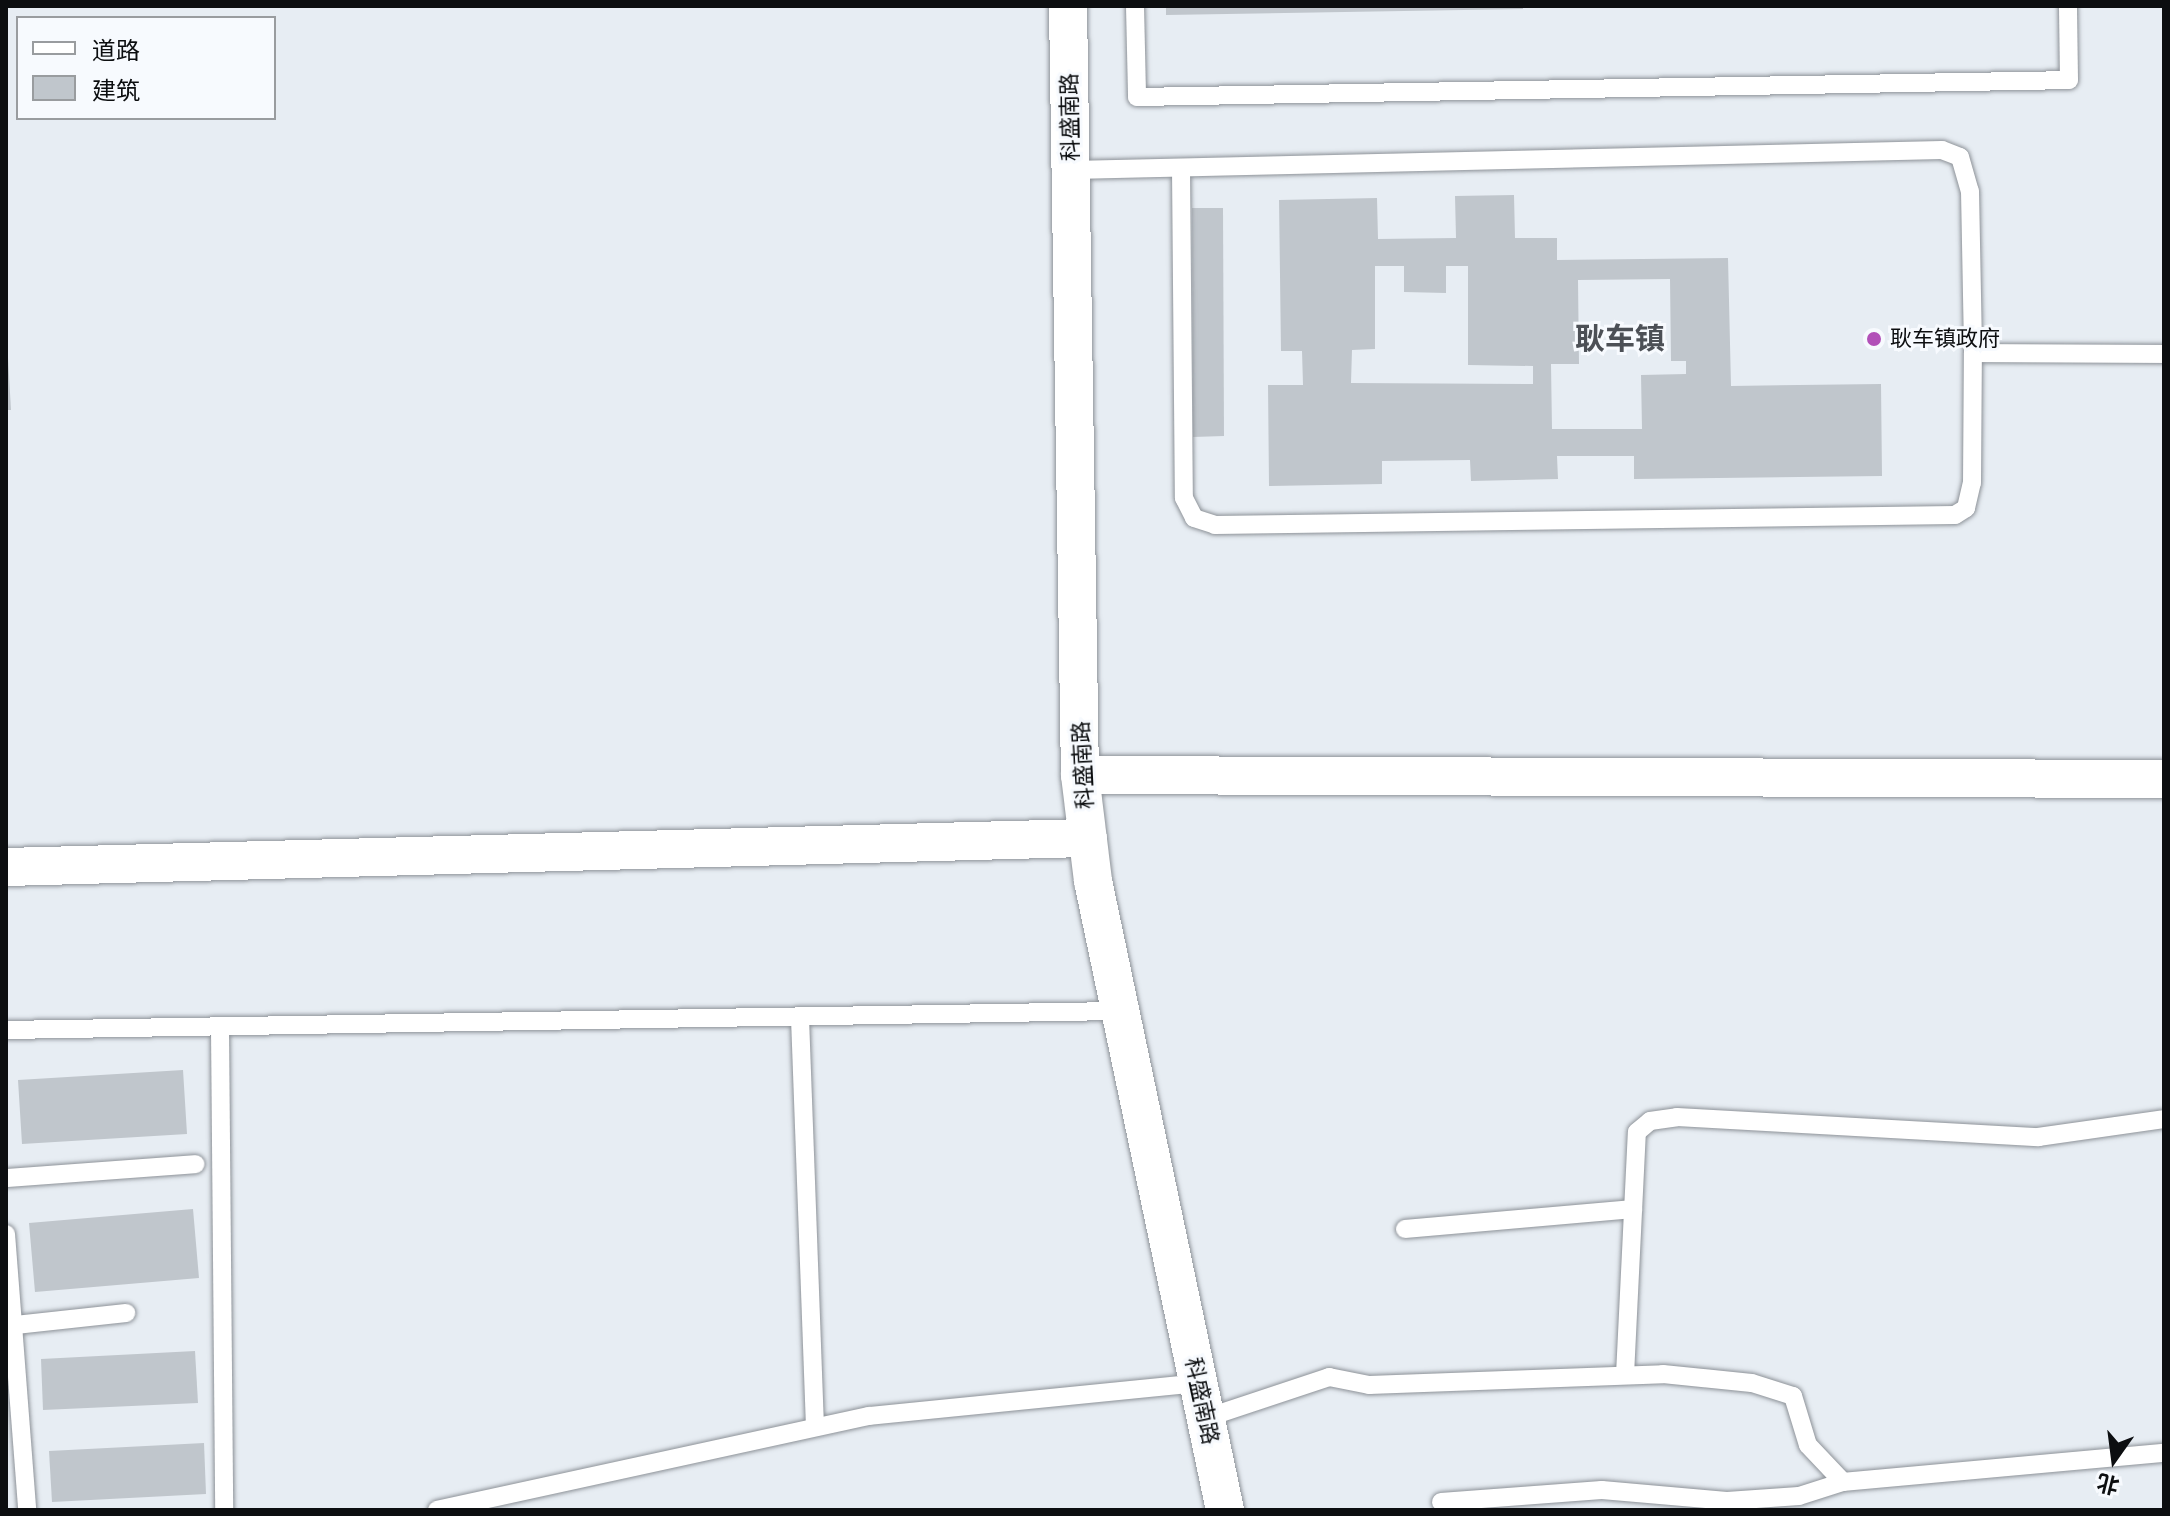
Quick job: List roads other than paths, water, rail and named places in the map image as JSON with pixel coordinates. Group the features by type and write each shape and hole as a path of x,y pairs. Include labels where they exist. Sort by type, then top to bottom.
{"street":[{"name":"科盛南路","path":"1068,6 1080,775 1088,838 1120,1011 1225,1510"},
{"path":"1080,775 2164,779"},
{"path":"6,867 1088,838"}],"lane":[{"path":"1135,6 1137,97 2069,80 2068,6"},
{"path":"1072,170 1942,150 1960,157 1970,191 1972,483 1966,508 1955,515 1215,525 1194,518 1184,498 1181,169"},
{"path":"1973,353 2164,354"},
{"path":"6,1030 1120,1011"},
{"path":"800,1018 815,1427"},
{"path":"220,1028 224,1510"},
{"path":"1625,1375 1637,1132 1650,1121 1677,1117 2038,1137 2164,1119"},
{"path":"6,1178 195,1164"},
{"path":"1405,1229 1633,1209"},
{"path":"6,1234 9,1325 27,1510"},
{"path":"9,1325 126,1313"},
{"path":"437,1510 869,1416 1202,1400 1329,1377 1369,1385 1625,1375 1752,1383 1793,1396 1808,1445 1843,1482"},
{"path":"1441,1502 1602,1490 1727,1501 1799,1496 1843,1482 2164,1453"}],"place":[{"name":"耿车镇政府","path":"1874,339"}],"district":[{"name":"耿车镇","path":"1620,339"}]}
